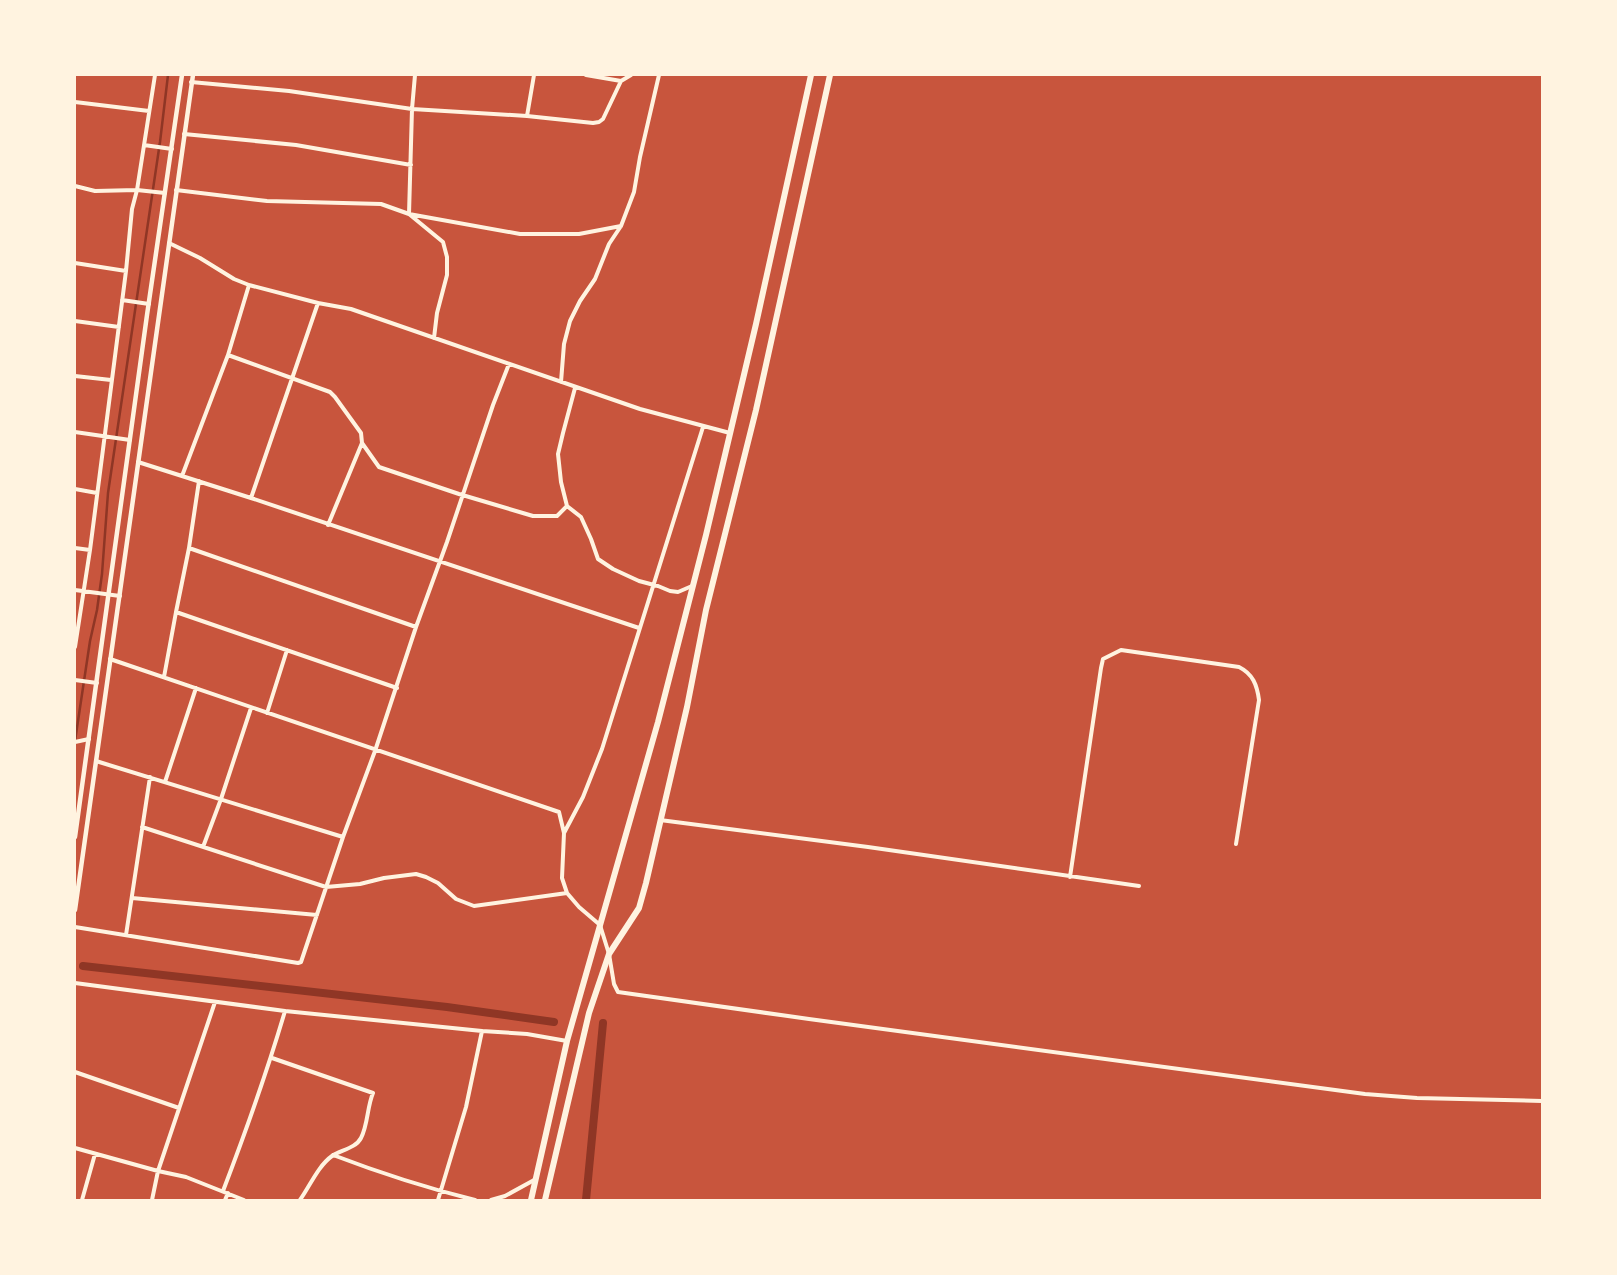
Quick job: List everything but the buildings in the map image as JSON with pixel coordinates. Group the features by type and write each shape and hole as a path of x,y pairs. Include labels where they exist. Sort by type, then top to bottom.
{"highway":[{"path":"531,1200 567,1041 653,742 692,586 756,324 811,75"},
{"path":"545,1200 588,1013 609,954 639,908 687,707 706,610 769,354 830,75"}],"street":[{"path":"75,647 90,550 126,271 132,209 137,190 154,75"},
{"path":"75,837 77,808 89,739 182,75"},
{"path":"75,910 192,75"},
{"path":"409,214 412,109 415,75"},
{"path":"527,116 534,75"},
{"path":"586,75 621,82"},
{"path":"191,82 289,91 412,109 527,116 593,123 604,119 621,82 631,75"},
{"path":"561,382 564,344 570,321 580,301 595,279 609,244 621,226 634,192 659,75"},
{"path":"75,102 149,111"},
{"path":"184,134 296,145 411,164"},
{"path":"144,145 172,149"},
{"path":"75,186 95,191 137,190 165,193"},
{"path":"176,190 267,201 372,203 409,214 520,234 579,234 621,226"},
{"path":"409,214 443,242 447,256 447,275 437,313 434,338"},
{"path":"169,243 200,258 234,279 249,285 318,303 351,309 575,388 640,409 730,433"},
{"path":"75,263 126,271"},
{"path":"182,476 228,355 249,285"},
{"path":"122,300 149,304"},
{"path":"251,498 318,303"},
{"path":"75,321 119,327"},
{"path":"228,355 324,389 335,397 361,433 362,443 328,524"},
{"path":"75,927 298,963 303,958 343,837 376,751 416,627 493,404 510,364"},
{"path":"75,376 111,380"},
{"path":"575,388 558,454 560,482 567,506 581,517 598,559 613,569 670,591 678,592 692,586"},
{"path":"564,833 583,797 602,749 652,584 703,427"},
{"path":"75,432 130,440"},
{"path":"362,443 379,467 462,495 533,516 557,516 567,506"},
{"path":"138,462 639,628"},
{"path":"164,677 189,548 199,481"},
{"path":"75,489 97,493"},
{"path":"75,548 90,550"},
{"path":"189,548 416,627"},
{"path":"75,590 120,596"},
{"path":"176,612 397,688"},
{"path":"267,713 286,650"},
{"path":"1070,877 1103,659 1121,650 1239,667 1249,674 1255,682 1259,700 1236,844"},
{"path":"110,660 559,812 564,833 562,878 567,893 579,907 600,925 609,954 614,984 618,992 1390,1097 1542,1101"},
{"path":"75,680 97,682"},
{"path":"165,782 196,688"},
{"path":"203,847 251,708"},
{"path":"75,742 89,739"},
{"path":"96,761 343,837"},
{"path":"126,935 150,777"},
{"path":"660,820 868,847 1139,886"},
{"path":"142,827 326,887 360,884 384,878 416,874 426,876 438,883 456,899 474,906 567,893"},
{"path":"132,898 317,915"},
{"path":"75,983 285,1011 482,1032 527,1034 567,1041"},
{"path":"152,1200 158,1171 215,1002"},
{"path":"223,1190 272,1058 285,1011"},
{"path":"438,1200 466,1107 482,1032"},
{"path":"272,1058 373,1093 368,1103 361,1140 333,1155 325,1162 300,1200"},
{"path":"75,1072 180,1108"},
{"path":"75,1148 186,1177 223,1190 244,1200"},
{"path":"82,1200 95,1154"},
{"path":"333,1155 394,1178 475,1200"},
{"path":"491,1200 506,1196 536,1179"},
{"path":"225,1200 228,1193"}],"waterway":[{"path":"75,741 90,641 97,610 102,574 108,493 160,142 168,75"},
{"path":"83,966 447,1007 554,1022"},
{"path":"586,1200 603,1023"}]}
